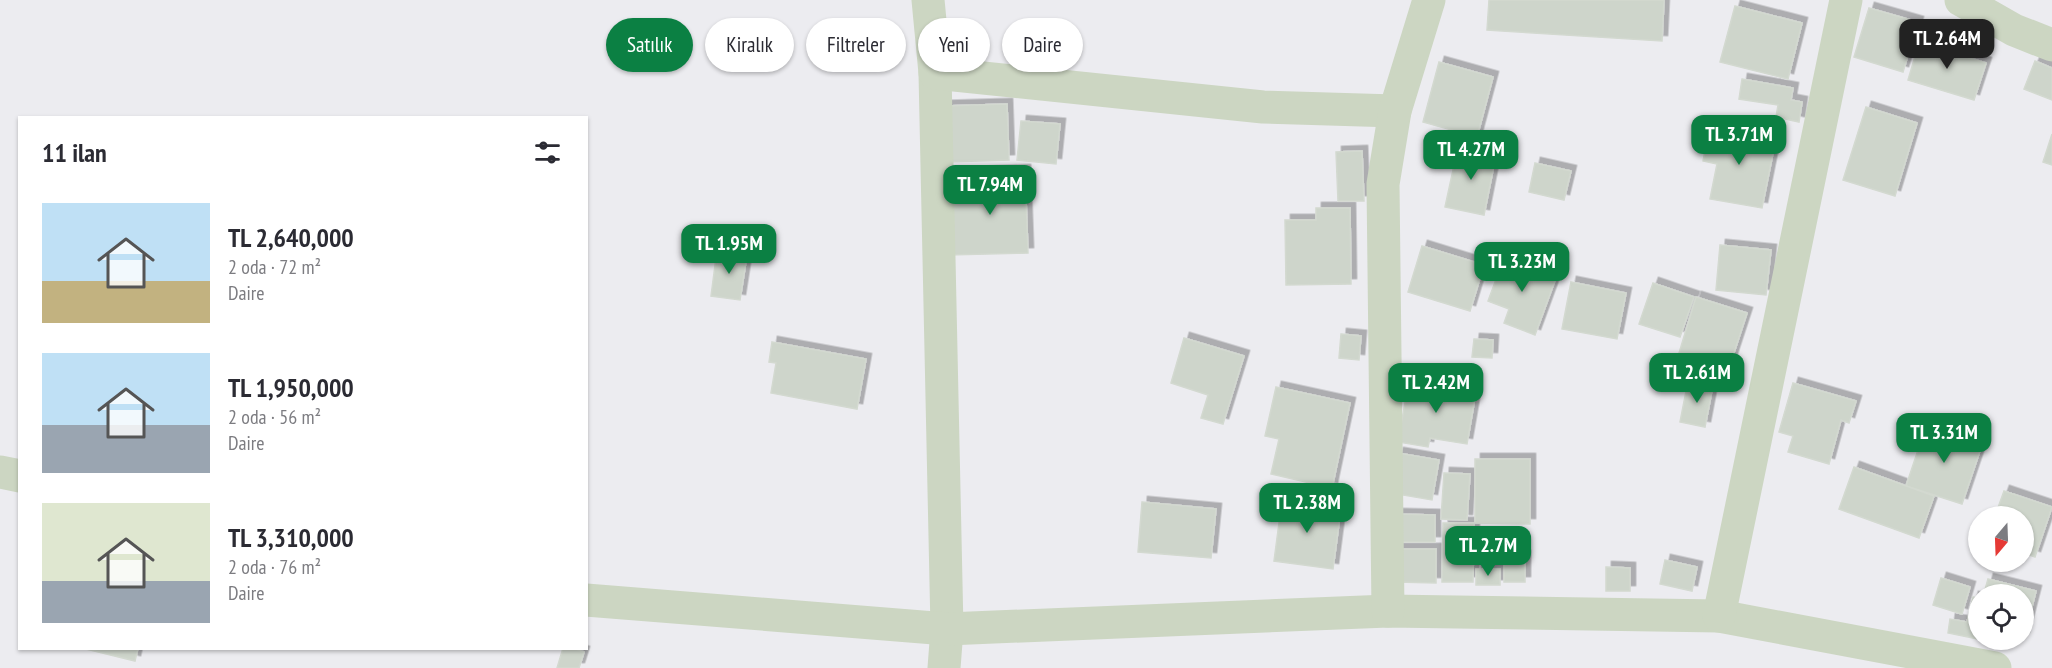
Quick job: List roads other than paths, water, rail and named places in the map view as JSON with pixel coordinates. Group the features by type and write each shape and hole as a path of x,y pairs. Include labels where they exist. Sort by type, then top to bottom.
{"street":[{"path":"928,0 934,73 947,629 944,668"},
{"path":"1388,611 1383,184 1395,111 1429,0"},
{"path":"1719,616 1846,0"},
{"path":"1961,0 2014,30 2052,45"},
{"path":"934,73 1263,107 1395,111"},
{"path":"0,472 18,476"},
{"path":"588,600 947,629 1388,611 1719,616 1995,668"}]}
